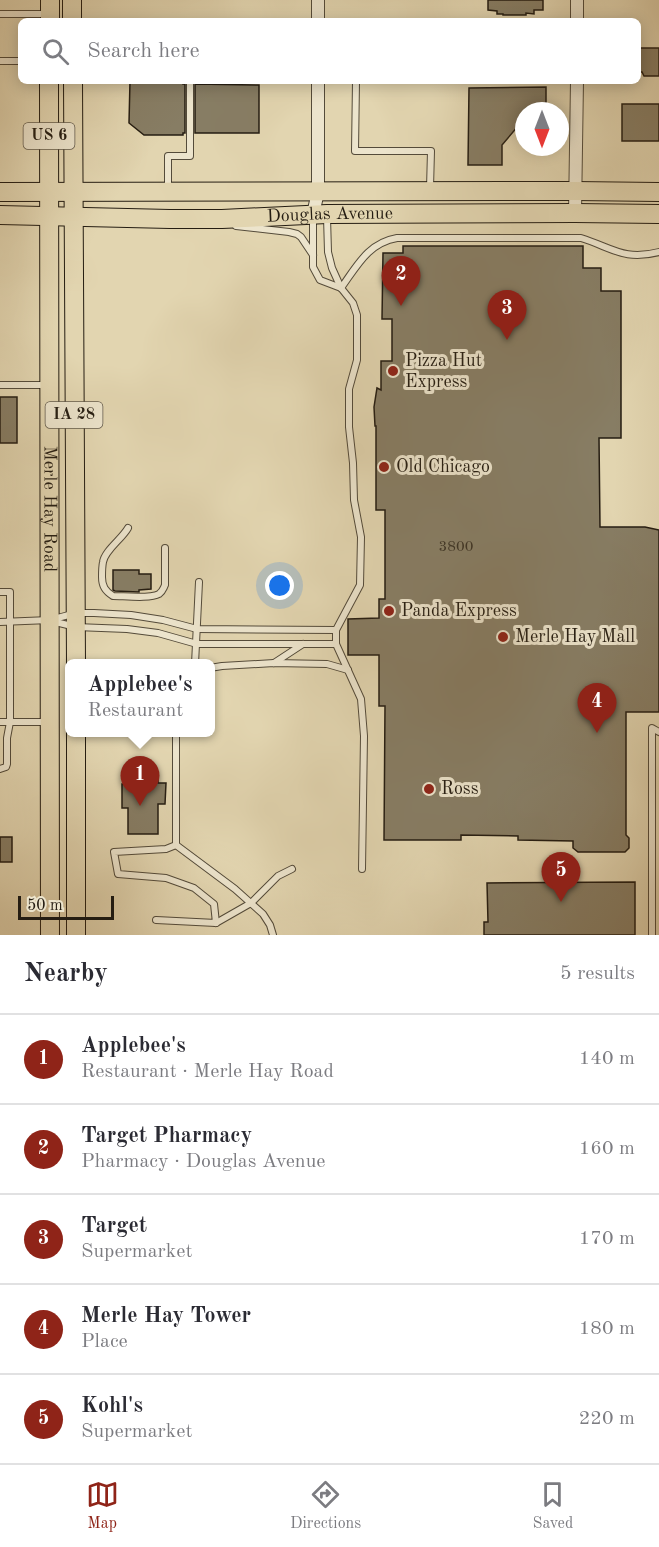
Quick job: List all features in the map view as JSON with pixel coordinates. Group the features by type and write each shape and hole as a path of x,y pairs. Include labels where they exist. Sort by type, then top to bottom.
{"main road":[{"path":"72,0 72,18"},
{"name":"Merle Hay Road","path":"49,84 50,935"},
{"name":"Merle Hay Road","path":"73,84 76,659"},
{"name":"Douglas Avenue","path":"0,192 659,192"},
{"name":"Douglas Avenue","path":"0,215 222,219 320,214 659,214"},
{"path":"76,737 76,935"}],"street":[{"path":"318,0 318,18"},
{"path":"577,0 577,18"},
{"path":"318,84 320,214"},
{"path":"575,213 577,84"}],"lane":[{"path":"3,14 50,12"},
{"path":"0,61 18,61"},
{"path":"168,191 168,156 190,156 190,84"},
{"path":"356,84 355,151 431,151 430,192"},
{"path":"320,214 313,267 320,280 341,288"},
{"path":"320,214 329,261 357,315 357,360 350,389 348,427 353,464 354,500 361,537 361,574 360,585 336,630 336,644 361,699 363,869"},
{"path":"170,219 290,232 301,237 313,255"},
{"path":"341,288 369,251 381,242 397,238 581,238 628,256 646,256 659,252"},
{"path":"0,386 50,385"},
{"path":"128,528 123,537 105,555 103,561 103,588 112,596 159,594 165,585 165,548"},
{"path":"195,659 198,582"},
{"path":"0,592 10,592 11,622 10,722 3,738 7,764 6,767 0,769"},
{"path":"0,601 10,601"},
{"path":"0,622 76,620 131,615 197,629 336,630"},
{"path":"50,620 76,620 158,633 197,644 336,644"},
{"path":"274,663 304,644"},
{"path":"215,667 274,663 327,664 348,670"},
{"path":"0,722 49,722"},
{"path":"652,935 652,728 659,732"},
{"path":"176,737 176,844"},
{"path":"176,844 263,914 270,924 273,935"},
{"path":"176,844 166,849 114,852 118,874 166,878 194,888 214,904 216,923"},
{"path":"156,920 216,923 251,903 273,880 292,869"}],"building":[{"path":"488,0 543,0 543,10 534,10 534,14 526,13 526,15 497,14 497,11 488,10"},
{"path":"641,48 659,48 659,76 644,76"},
{"path":"130,84 185,84 185,133 183,135 144,135 129,123"},
{"path":"195,84 259,85 259,133 195,133"},
{"path":"546,87 546,102 515,102 515,130 502,145 502,165 468,165 469,88"},
{"path":"622,104 659,104 659,141 622,141"},
{"name":"Merle Hay Mall","path":"403,246 583,246 583,268 601,268 601,291 621,291 621,438 599,438 600,527 645,527 659,530 659,712 626,712 626,835 629,838 629,848 625,852 578,852 573,848 573,841 518,840 518,836 461,835 461,840 384,840 385,706 379,706 379,655 348,655 348,619 379,618 379,599 385,599 385,510 376,510 374,407 377,388 381,390 381,361 392,361 392,319 382,319 383,253 403,253"},
{"path":"0,397 17,397 17,443 0,443"},
{"path":"113,570 139,570 139,574 151,574 151,589 139,590 139,592 113,590"},
{"path":"128,779 158,779 158,783 166,783 165,804 158,804 158,834 128,834 128,808 122,808 122,784 128,784"},
{"path":"0,837 12,837 12,862 0,862"},
{"path":"635,882 635,935 484,935 484,922 488,922 487,883"}],"place":[{"name":"Target Pharmacy","path":"401,306"},
{"name":"Target","path":"507,340"},
{"name":"Pizza Hut Express","path":"393,371"},
{"name":"Old Chicago","path":"384,467"},
{"name":"Panda Express","path":"389,611"},
{"name":"Merle Hay Mall","path":"503,637"},
{"name":"Merle Hay Tower","path":"597,733"},
{"name":"Ross","path":"429,789"},
{"name":"Applebee's","path":"140,806"},
{"name":"Kohl's","path":"561,902"}]}
